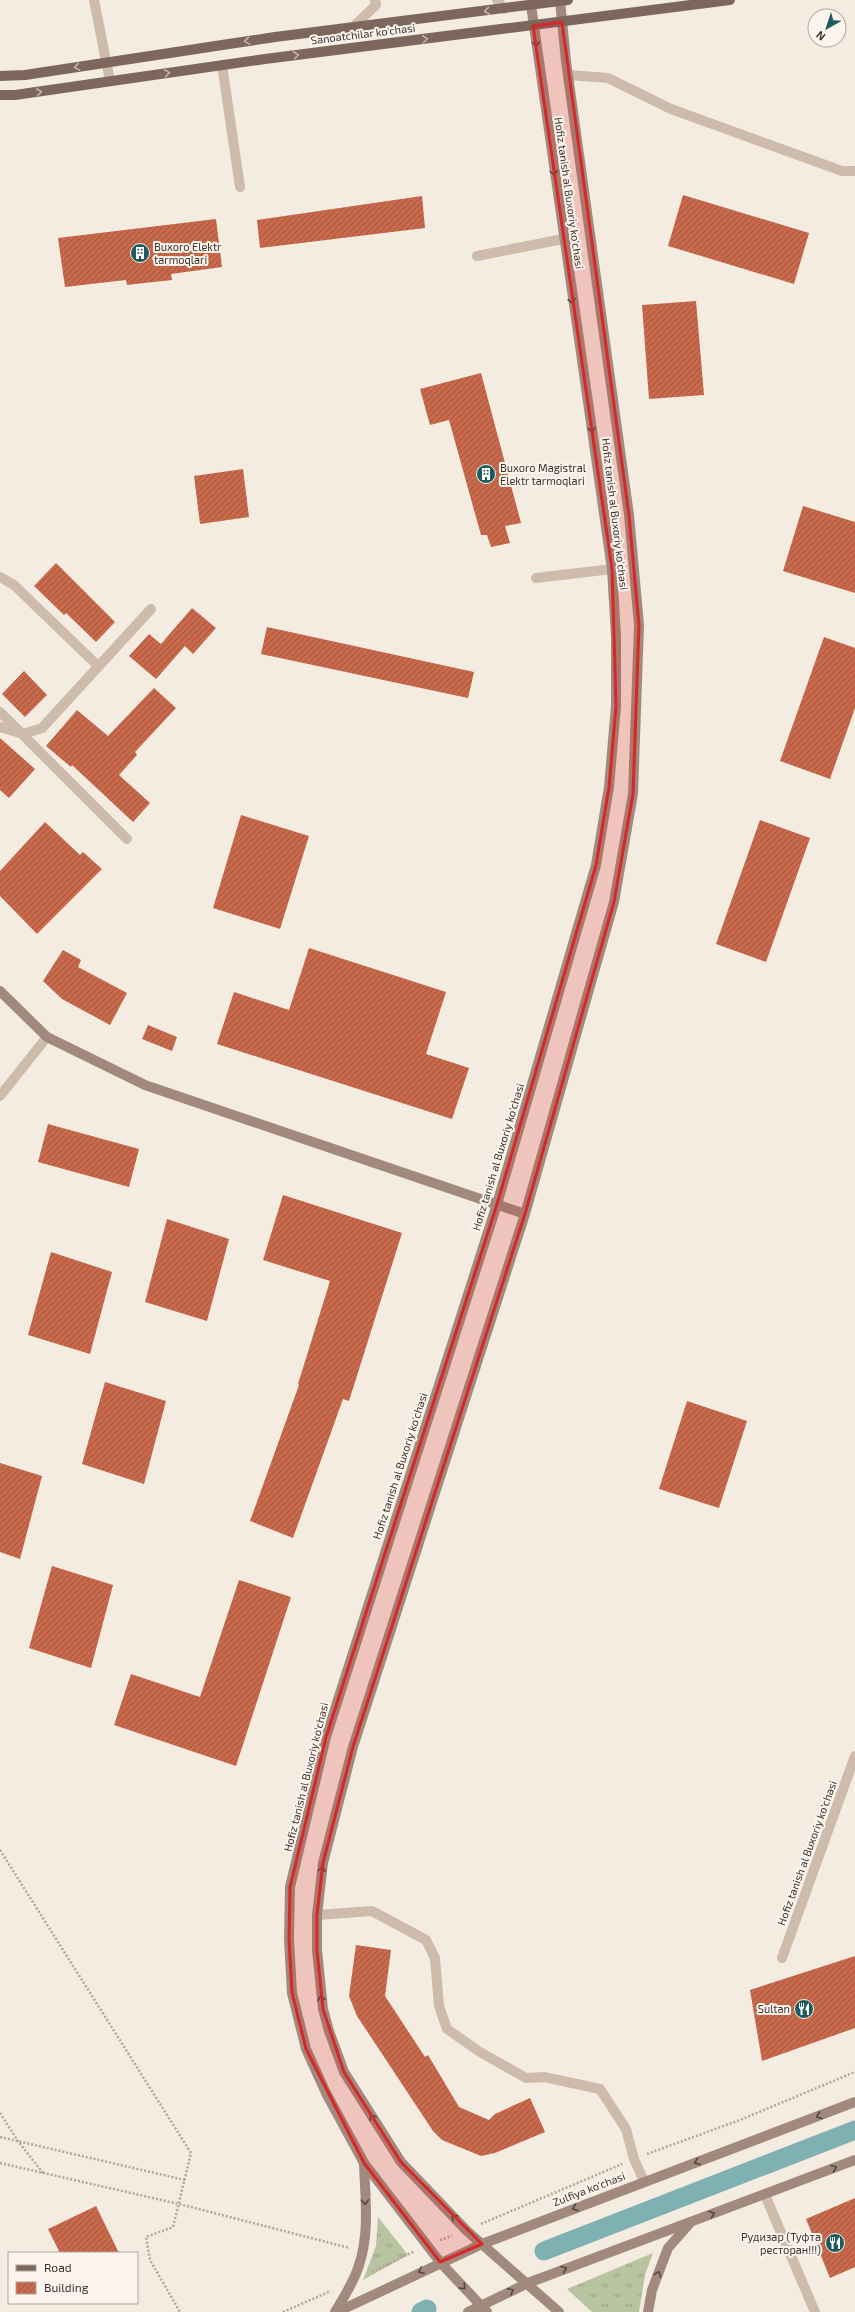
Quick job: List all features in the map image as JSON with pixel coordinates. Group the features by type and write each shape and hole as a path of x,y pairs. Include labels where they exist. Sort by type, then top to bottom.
{"main road":[{"name":"Sanoatchilar ko'chasi","path":"0,76 25,75 275,37 504,9 564,0"},
{"name":"Hofiz tanish al Buxoriy ko'chasi","path":"559,2312 528,2283 467,2231 401,2162 344,2072 323,2009 316,1950 317,1915 323,1863 353,1746 525,1214 614,902 633,794 639,625 629,515 568,75 562,22 564,0"},
{"name":"Sanoatchilar ko'chasi","path":"0,94 15,95 222,65 730,0"},
{"name":"Hofiz tanish al Buxoriy ko'chasi","path":"484,2309 426,2245 364,2163 326,2093 306,2049 292,1993 289,1939 290,1887 326,1737 497,1204 596,865 609,786 616,706 616,637 612,569 563,239 531,5"},
{"path":"0,991 47,1037 145,1085 525,1214"},
{"name":"Zulfiya ko'chasi","path":"336,2312 440,2262 482,2244 644,2181 855,2102"},
{"path":"468,2312 484,2309 528,2283 855,2160"},
{"path":"336,2312 353,2282 360,2264 366,2222 364,2163"},
{"path":"648,2312 652,2290 668,2248 692,2221"}],"street":[{"path":"94,0 105,63 110,81"},
{"path":"497,0 504,9"},
{"path":"353,27 377,2"},
{"path":"222,65 240,187"},
{"path":"568,75 608,78 671,109 842,171 855,171"},
{"path":"477,256 563,239"},
{"path":"536,578 612,569"},
{"path":"0,577 14,585 98,666"},
{"path":"0,727 23,734 42,728 150,609"},
{"path":"0,712 127,839"},
{"path":"0,1096 47,1037"},
{"name":"Hofiz tanish al Buxoriy ko'chasi","path":"782,1958 855,1756"},
{"path":"317,1915 372,1912 426,1940 435,1958 439,2006 447,2029 480,2052 526,2078 544,2078 600,2089 626,2129 634,2159 644,2181"},
{"path":"765,2195 815,2312"}],"path":[{"path":"0,1850 191,2153 173,2227 146,2237 150,2260 180,2312"},
{"path":"283,2312 353,2282 426,2245 467,2231 634,2159 740,2120 855,2072"},
{"path":"0,2113 18,2141 44,2173"},
{"path":"0,2137 185,2180"},
{"path":"0,2164 179,2204 362,2251"}],"highlighted area":[{"path":"562,22 629,515 639,625 633,794 614,902 525,1214 353,1747 323,1863 317,1915 317,1950 323,2009 344,2072 401,2162 482,2244 440,2262 364,2163 306,2049 292,1993 289,1939 290,1887 326,1737 497,1204 596,865 609,787 616,706 612,569 533,26"}],"green space":[{"path":"378,2217 408,2255 363,2280 376,2246"},
{"path":"653,2253 645,2275 639,2312 592,2312 567,2289"}],"building":[{"path":"683,195 809,233 794,284 668,246"},
{"path":"422,196 425,228 260,248 257,220"},
{"name":"Buxoro Elektr tarmoqlari","path":"216,219 222,267 171,274 172,280 127,285 126,280 65,287 58,238"},
{"path":"696,301 704,395 649,399 642,305"},
{"name":"Buxoro Magistral Elektr tarmoqlari","path":"481,373 521,523 505,526 510,543 491,547 487,535 481,535 449,420 430,425 420,389"},
{"path":"243,469 249,517 200,524 194,476"},
{"path":"803,506 855,522 855,593 783,571"},
{"path":"56,563 115,622 96,642 66,613 64,615 34,586"},
{"path":"192,608 216,628 193,654 185,646 156,679 129,656 149,634 161,644"},
{"path":"267,627 474,672 468,698 261,654"},
{"path":"824,637 855,648 855,708 830,779 780,761"},
{"path":"24,671 47,695 25,717 2,694"},
{"path":"154,688 176,708 135,752 137,755 119,775 150,803 133,822 72,765 71,767 46,746 77,710 108,736"},
{"path":"0,738 35,769 9,798 0,790"},
{"path":"241,815 309,836 280,929 213,908"},
{"path":"760,820 810,838 766,962 716,944"},
{"path":"45,822 80,855 83,852 102,869 37,934 0,896 0,871"},
{"path":"309,948 446,992 426,1054 469,1068 452,1119 217,1044 234,992 289,1010"},
{"path":"63,950 81,960 78,967 127,993 110,1025 62,999 43,981"},
{"path":"148,1025 177,1037 172,1051 142,1039"},
{"path":"48,1124 139,1149 129,1187 38,1162"},
{"path":"283,1195 402,1233 349,1401 343,1399 293,1538 250,1521 299,1385 298,1384 330,1281 263,1260"},
{"path":"167,1219 229,1239 207,1321 145,1302"},
{"path":"51,1252 112,1272 90,1354 28,1335"},
{"path":"105,1382 166,1401 144,1484 82,1464"},
{"path":"687,1401 747,1421 719,1508 659,1489"},
{"path":"0,1463 42,1476 20,1559 0,1552"},
{"path":"52,1566 113,1585 91,1668 29,1648"},
{"path":"239,1580 291,1597 236,1766 114,1725 131,1674 200,1697"},
{"path":"356,1945 391,1950 385,1996 425,2057 428,2055 459,2107 489,2120 495,2114 530,2098 545,2132 495,2153 481,2156 442,2140 433,2131 357,2016 349,1996"},
{"name":"Sultan","path":"855,1956 855,2028 762,2061 750,1990"},
{"name":"Рудизар (Туфта ресторан!!!)","path":"855,2198 855,2267 830,2278 806,2219"},
{"path":"96,2206 119,2252 60,2252 48,2229"}],"waterway":[{"path":"544,2251 855,2130"},
{"path":"421,2312 427,2309"}],"place":[{"name":"Buxoro Elektr tarmoqlari","path":"140,253"},
{"name":"Buxoro Magistral Elektr tarmoqlari","path":"486,474"},
{"name":"Sultan","path":"804,2009"},
{"name":"Рудизар (Туфта ресторан!!!)","path":"835,2243"}]}
